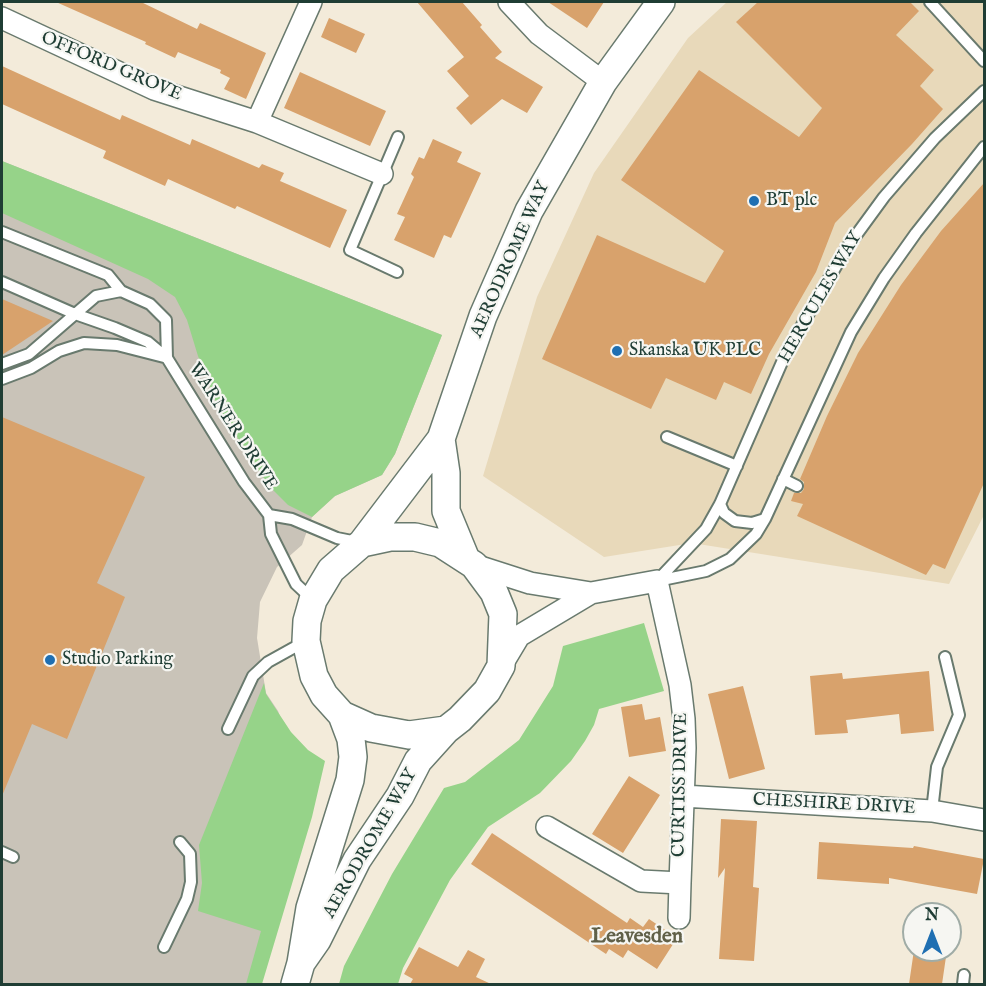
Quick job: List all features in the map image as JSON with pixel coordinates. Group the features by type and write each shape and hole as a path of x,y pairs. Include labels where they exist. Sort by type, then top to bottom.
{"street":[{"name":"OFFORD GROVE","path":"8,2 2,17 161,92 257,122 382,174"},
{"path":"257,122 311,2"},
{"path":"509,2 539,34 603,82"},
{"name":"AERODROME WAY","path":"363,543 441,440 483,316 529,211 603,82 661,2"},
{"name":"AERODROME WAY","path":"441,440 446,473 446,511 470,561"},
{"path":"591,593 519,636 487,691 446,730 409,735 371,728 342,715 324,695 314,676 306,641 307,621 313,600 332,570 363,543 390,537 415,537 440,543 470,561 530,583 591,593 657,581"},
{"path":"470,561 494,592 503,614 501,666"},
{"name":"CURTISS DRIVE","path":"657,581 680,685 684,719 679,918"},
{"name":"AERODROME WAY","path":"298,974 310,908 350,780 351,739 342,715"},
{"name":"AERODROME WAY","path":"298,974 357,860 400,796 418,761 446,730"},
{"name":"CHESHIRE DRIVE","path":"683,796 932,810 984,820"},
{"name":"CURTISS DRIVE","path":"547,827 641,881 680,883"}],"lane":[{"path":"930,2 984,61"},
{"name":"HERCULES WAY","path":"657,581 705,529 720,504 786,353 846,249 884,197 935,138 984,91"},
{"path":"397,272 350,250 398,137"},
{"path":"657,581 706,571 730,559 756,534 851,332 916,233 984,147"},
{"name":"WARNER DRIVE","path":"2,232 108,275 121,291 150,304 166,320 167,358"},
{"name":"WARNER DRIVE","path":"2,282 75,315 148,342 167,358 244,482 269,514 271,534 296,584 313,600"},
{"path":"2,364 29,354 96,296 121,291"},
{"path":"2,379 31,368 59,351 84,343 117,345 167,358"},
{"path":"667,438 737,466"},
{"path":"783,479 797,486"},
{"path":"720,504 724,513 735,520 752,523 765,519"},
{"name":"WARNER DRIVE","path":"269,514 291,519 337,538 363,543"},
{"path":"228,729 253,676 268,662 306,641"},
{"path":"932,810 937,767 959,716 945,657"},
{"path":"164,947 187,899 191,882 190,854 180,842"},
{"path":"2,852 13,857"}],"shaded area":[{"path":"727,2 984,2 984,515 949,584 692,543 604,557 483,476 537,297 594,173 688,38"},
{"path":"2,161 442,335 395,454 382,475 335,496 312,517 302,545 277,567 260,602 257,638 266,693 278,711 307,788 248,984 2,984"}],"green space":[{"path":"2,161 442,335 395,454 382,475 335,496 312,517 288,505 271,488 251,460 216,402 187,320 175,297 148,279 2,213"},
{"path":"644,623 664,691 599,709 594,725 571,761 540,793 488,827 450,880 403,968 398,984 339,984 344,966 392,874 444,788 465,782 519,740 553,686 563,646"},
{"path":"264,683 266,694 291,732 308,750 325,761 312,817 262,984 246,984 261,931 198,911 202,883 199,845"}],"building":[{"path":"56,2 141,2 197,29 200,23 266,53 246,99 224,89 230,78 220,73 221,70 178,52 175,58 145,44 146,42"},
{"path":"417,2 462,2 502,52 495,58 543,87 527,113 502,99 471,125 456,108 469,96 447,71 464,57"},
{"path":"548,2 604,2 587,28"},
{"name":"BT plc","path":"758,2 910,2 919,11 896,35 934,70 920,86 943,109 835,223 816,272 769,354 751,394 724,382 716,400 666,378 651,409 542,359 597,235 705,283 724,251 621,180 699,70 799,137 822,108 736,22"},
{"path":"329,18 365,34 356,53 321,37"},
{"path":"2,66 120,120 122,115 190,145 192,139 259,168 262,164 284,173 280,181 347,210 330,248 237,206 235,209 168,179 165,186 103,158 106,151 2,104"},
{"path":"300,72 386,111 370,146 284,108"},
{"path":"433,139 462,152 457,162 481,173 451,238 444,235 434,258 394,240 405,217 397,214 414,177 411,174 419,157 424,159"},
{"path":"984,183 984,483 945,569 933,564 926,575 797,516 803,504 791,501 794,493 801,493 804,489 804,482 800,479 827,416 858,353 901,285 941,231"},
{"path":"2,299 53,321 2,355"},
{"name":"Studio Parking","path":"2,417 145,477 97,583 125,597 67,739 32,724 2,796"},
{"path":"929,671 934,731 901,734 899,714 846,720 848,733 815,735 810,676 842,673 843,679"},
{"path":"743,686 765,769 729,779 708,694"},
{"path":"642,704 645,720 660,717 666,751 629,757 621,707"},
{"path":"629,776 660,795 623,853 592,834"},
{"path":"721,819 757,821 753,887 759,888 754,961 719,959 725,868 718,878"},
{"path":"492,833 627,923 630,918 643,927 649,919 677,938 657,969 628,950 623,958 609,949 606,954 471,864"},
{"path":"819,842 913,848 914,846 984,859 977,894 889,878 889,884 817,879"},
{"path":"419,947 458,967 468,950 485,959 476,977 491,984 410,984 413,979 404,974"},
{"path":"912,962 945,962 942,984 909,984"}],"place":[{"name":"BT plc","path":"754,201"},
{"name":"Skanska UK PLC","path":"617,351"},
{"name":"Studio Parking","path":"50,660"}],"district":[{"name":"Leavesden","path":"637,938"}]}
